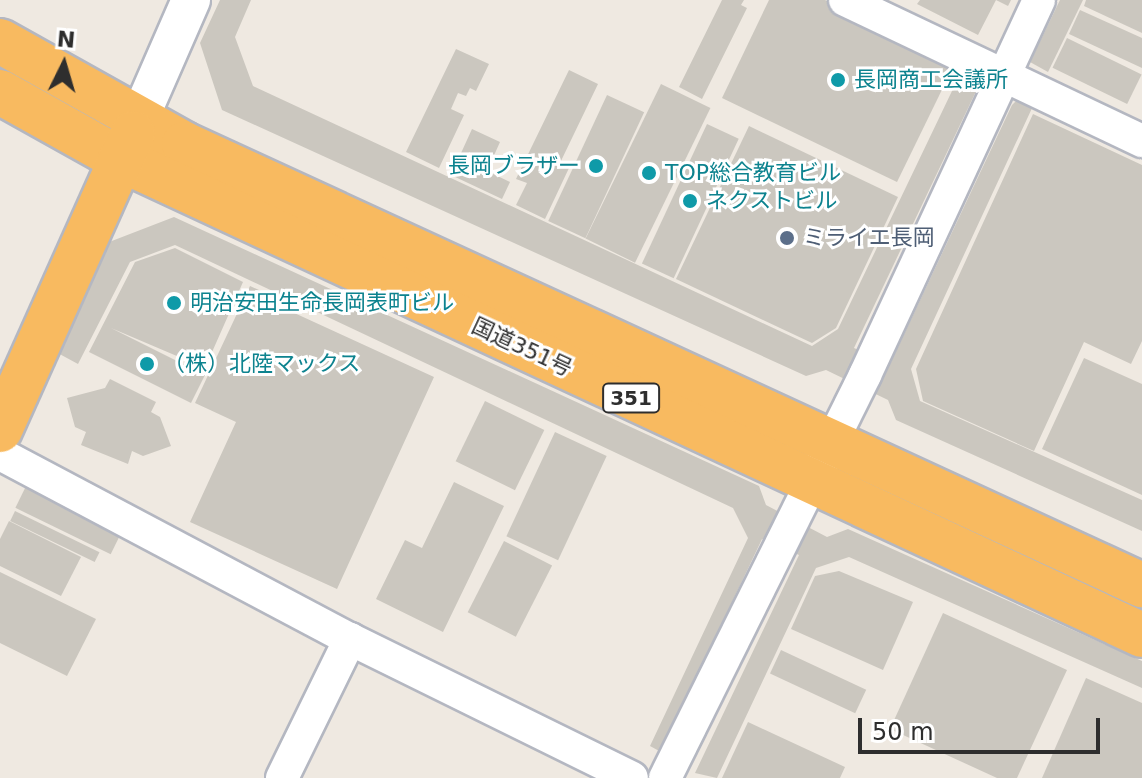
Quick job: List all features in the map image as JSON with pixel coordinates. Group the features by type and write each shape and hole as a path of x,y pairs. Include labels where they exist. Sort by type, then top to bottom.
{"highway":[{"name":"国道351号","path":"0,41 139,119 1142,585"},
{"name":"国道351号","path":"0,92 120,159 1142,635"},
{"path":"0,430 139,119"}],"street":[{"path":"139,119 191,0"},
{"path":"845,0 1142,141"},
{"path":"665,778 813,483 1039,0"},
{"path":"0,454 350,639 632,778"},
{"path":"282,778 350,639"}],"building":[{"path":"220,0 251,0 235,37 253,86 812,346 838,329 963,68 977,75 979,85 854,348 890,364 1012,105 1018,99 1033,106 911,369 920,401 1142,500 1142,531 896,420 888,400 826,370 806,376 222,110 200,43"},
{"path":"722,0 744,0 741,5 747,8 702,99 679,87"},
{"name":"長岡商工会議所","path":"769,0 825,0 955,63 897,182 722,98"},
{"path":"920,0 996,0 978,35 917,4"},
{"path":"996,0 1011,0 1008,6"},
{"path":"1060,0 1083,0 1048,72 1030,62"},
{"path":"1086,0 1142,0 1142,33 1084,6"},
{"path":"1080,10 1142,38 1142,68 1069,34"},
{"path":"1067,38 1142,74 1127,104 1053,68"},
{"path":"456,49 489,64 476,91 470,88 466,96 458,93 451,109 464,115 439,168 406,152"},
{"path":"569,70 598,84 560,163 569,168 545,219 516,205 527,183 516,179"},
{"name":"TOP総合教育ビル","path":"661,84 710,108 635,263 586,239"},
{"name":"長岡ブラザー","path":"607,95 644,112 585,238 548,221"},
{"path":"1033,114 1142,165 1142,341 1131,364 1084,342 1034,451 923,401 916,369"},
{"name":"ネクストビル","path":"707,124 739,139 674,278 642,264"},
{"name":"ミライエ長岡","path":"749,126 898,197 836,328 812,343 676,279"},
{"path":"472,129 500,142 487,171 510,182 502,199 451,175"},
{"path":"174,217 759,486 766,505 827,537 848,529 1142,661 1142,688 849,557 816,568 717,778 695,773 799,555 762,539 661,752 650,746 748,538 733,508 175,245 130,262 78,364 54,351 104,244"},
{"name":"明治安田生命長岡表町ビル","path":"175,248 243,282 205,368 111,328 205,375 191,403 89,352 135,262"},
{"path":"250,286 292,305 290,311 434,377 337,589 190,522 236,422 195,403"},
{"path":"1084,358 1142,384 1142,495 1042,449"},
{"path":"110,379 156,402 151,412 160,417 171,446 143,456 132,451 128,464 81,445 86,432 75,427 67,398 105,388"},
{"path":"485,401 544,430 515,490 456,461"},
{"path":"555,432 607,456 558,560 506,536"},
{"path":"29,480 124,526 111,554 15,508"},
{"path":"454,482 504,506 443,632 376,599 405,540 422,548"},
{"path":"15,511 99,552 95,562 10,521"},
{"path":"9,521 81,557 61,596 0,566 0,539"},
{"path":"504,541 552,566 516,637 468,612"},
{"path":"839,571 913,602 883,670 791,629 815,576"},
{"path":"0,572 96,619 67,676 0,643"},
{"path":"943,613 1067,670 1017,778 997,778 890,729"},
{"path":"781,650 866,690 855,713 770,674"},
{"path":"1086,678 1142,703 1142,778 1042,778"},
{"path":"748,722 845,767 840,778 722,778"}],"place":[{"name":"長岡商工会議所","path":"838,80"},
{"name":"長岡ブラザー","path":"596,166"},
{"name":"TOP総合教育ビル","path":"649,173"},
{"name":"ネクストビル","path":"690,201"},
{"name":"ミライエ長岡","path":"787,238"},
{"name":"明治安田生命長岡表町ビル","path":"174,303"},
{"name":"（株）北陸マックス","path":"147,364"}]}
